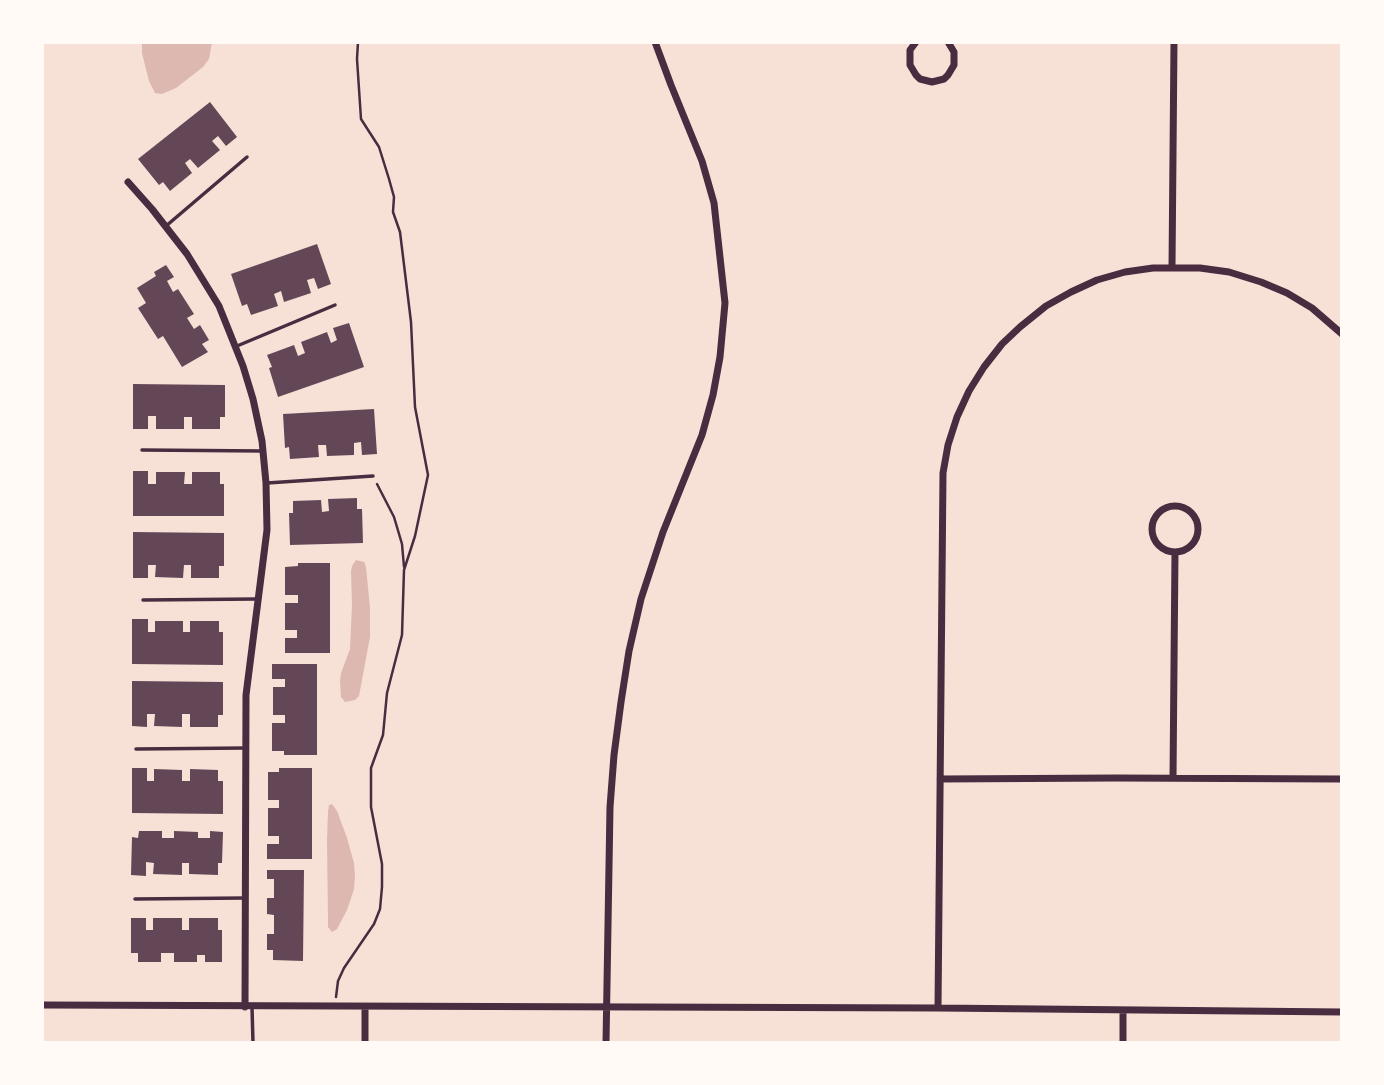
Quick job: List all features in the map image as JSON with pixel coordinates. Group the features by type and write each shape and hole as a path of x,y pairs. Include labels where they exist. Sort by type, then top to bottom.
{"street":[{"path":"606,1043 610,807 614,755 629,651 641,599 663,532 702,435 720,357 725,303 719,239 711,193 702,161 655,42"},
{"path":"916,42 910,50 912,70 920,79 932,82 944,79 952,70 955,59 948,42"},
{"path":"1172,267 1174,42"},
{"path":"128,182 187,254 219,306 248,381 263,451 267,530 246,695 245,898 248,1007"},
{"path":"938,1009 943,473 948,445 969,391 1002,344 1046,306 1071,292 1125,272 1172,267 1229,272 1287,293 1312,308 1342,334"},
{"path":"1175,505 1194,515 1198,529 1191,545 1175,552 1158,545 1151,528 1162,509 1175,505"},
{"path":"1174,778 1175,552"},
{"path":"940,779 1342,779"},
{"path":"42,1005 1342,1012"},
{"path":"365,1007 365,1043"},
{"path":"1123,1043 1124,1010"}],"lane":[{"path":"166,226 247,157"},
{"path":"236,346 335,304"},
{"path":"142,450 263,451"},
{"path":"266,483 373,476"},
{"path":"143,600 257,599"},
{"path":"135,749 246,748"},
{"path":"135,899 245,898"},
{"path":"248,1007 253,1043"}],"path":[{"path":"358,42 361,119 379,147 394,197 393,212 400,232 411,322 415,407 428,475 415,536 404,570"},
{"path":"334,1007 338,981 344,968 374,924 380,909 382,864 371,807 371,768 383,735 387,693 401,635 404,570 402,544 397,526 373,476"}],"shaded area":[{"path":"142,42 212,42 209,59 203,67 176,88 162,94 155,93 149,81"},
{"path":"356,560 364,562 366,567 370,637 359,696 355,700 345,702 341,697 340,682 350,649 351,571"},
{"path":"332,804 347,838 355,876 347,910 337,929 332,932 328,927 327,841 328,811 329,805"}],"building":[{"path":"210,102 237,137 226,146 218,136 212,141 220,150 198,168 190,159 185,163 192,173 170,191 163,182 159,185 138,159"},
{"path":"317,244 331,284 318,289 314,278 307,280 311,293 284,302 281,291 274,294 278,306 251,315 247,304 242,306 231,274"},
{"path":"166,265 174,277 167,281 173,292 178,289 194,314 187,318 194,329 200,325 209,340 202,344 208,352 182,367 163,336 158,339 138,308 146,303 137,288 156,276 154,272"},
{"path":"349,323 364,367 278,397 267,355 294,345 298,356 305,353 301,342 327,332 331,343 337,340 333,328"},
{"path":"133,384 225,385 225,417 220,417 220,429 192,429 192,417 184,417 184,429 156,429 156,416 148,416 148,429 133,429"},
{"path":"374,409 377,454 362,455 361,442 354,443 354,455 327,456 326,445 318,445 319,457 290,459 289,447 285,448 283,414"},
{"path":"133,471 148,471 148,484 156,484 156,472 185,472 184,484 192,484 192,472 220,472 220,484 224,484 224,516 133,516"},
{"path":"357,498 357,509 362,509 363,543 290,545 289,513 293,513 293,501 321,500 322,512 329,511 328,499"},
{"path":"133,532 224,533 224,566 219,566 219,578 191,578 191,565 184,565 183,578 155,577 156,565 148,565 148,578 133,578"},
{"path":"298,563 330,563 330,653 285,653 285,638 297,638 297,630 285,630 285,603 298,603 298,595 285,595 285,567 298,566"},
{"path":"132,619 148,619 148,632 155,632 155,621 183,621 183,632 190,632 190,621 219,621 219,632 223,632 223,665 132,664"},
{"path":"272,664 317,664 317,755 284,755 284,751 272,751 272,723 285,723 285,715 273,715 273,687 285,687 285,679 272,679"},
{"path":"132,681 223,682 223,715 218,715 218,727 190,727 190,714 182,714 182,727 154,726 155,714 147,714 147,727 132,726"},
{"path":"132,768 147,768 147,781 154,781 154,769 182,770 182,781 190,781 190,769 218,770 218,781 223,781 223,814 132,813"},
{"path":"279,768 312,768 312,859 267,859 267,844 279,844 279,836 268,836 268,808 279,808 279,800 268,800 268,772 279,772"},
{"path":"139,831 162,831 162,838 174,838 174,831 198,832 198,838 210,838 210,831 223,832 222,863 218,863 218,875 189,874 189,863 182,863 182,875 153,874 154,863 146,862 146,876 131,875 132,837 138,838"},
{"path":"267,870 304,870 303,961 273,960 273,950 267,950 267,934 274,934 274,915 267,914 267,898 274,898 274,879 267,879"},
{"path":"131,918 146,918 146,930 153,930 153,918 182,918 182,930 189,930 189,918 218,918 218,930 222,930 222,962 205,962 205,955 197,955 197,962 174,962 174,953 161,953 161,962 138,962 138,953 131,953"}]}
